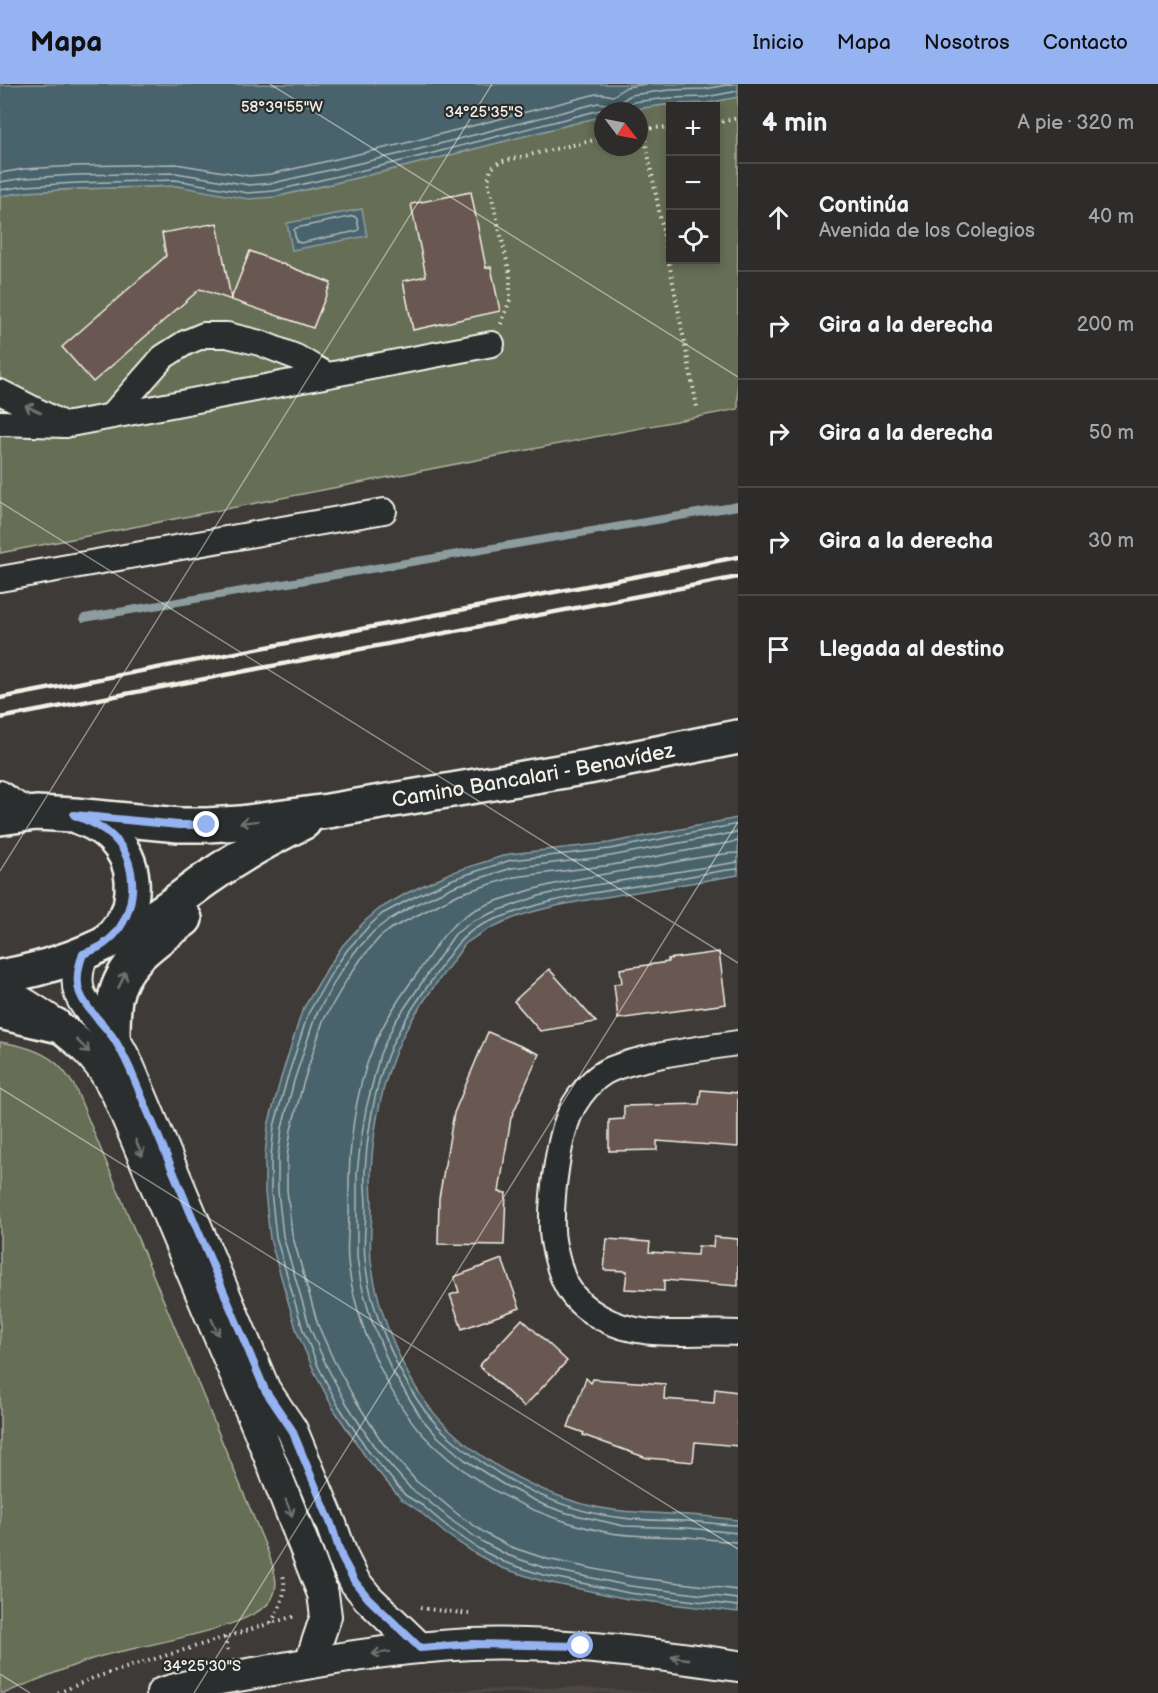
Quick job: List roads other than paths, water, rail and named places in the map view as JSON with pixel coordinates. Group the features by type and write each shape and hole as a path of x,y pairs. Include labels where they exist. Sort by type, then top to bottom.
{"main road":[{"name":"Camino Bancalari - Benavídez","path":"0,818 36,813 179,825 240,823 328,811 588,766 738,737"},
{"name":"Camino Bancalari - Benavídez","path":"0,977 57,964 94,949 143,924 207,878 250,851 328,811"},
{"path":"74,815 96,823 115,838 127,858 133,882 130,905 121,927 94,949"},
{"path":"113,1038 114,1000 127,969 140,954 193,914 221,886 250,851"},
{"path":"0,1012 55,1025"}],"street":[{"path":"111,416 163,357 185,343 204,335 227,335 260,343 296,357 327,375"},
{"path":"0,423 65,425 492,344"},
{"path":"0,392 65,425"},
{"path":"0,579 384,511"},
{"path":"0,793 16,804 36,813"},
{"path":"94,949 79,964 77,977 79,993 87,1007 113,1038 130,1069 265,1390 292,1430 331,1524 342,1558 355,1582 368,1598 420,1648"},
{"path":"0,990 19,1000 78,1041 98,1062 117,1094 262,1438 323,1594 326,1616 310,1663"},
{"path":"738,1043 690,1049 632,1062 605,1072 587,1086 574,1106 560,1149 553,1193 552,1231 556,1255 567,1286 579,1302 600,1317 619,1326 639,1331 738,1334"},
{"path":"162,1693 183,1686 310,1663 420,1648 472,1644 581,1646 738,1666"}],"water":[{"path":"738,84 738,97 712,102 666,102 666,105 648,107 648,102 594,102 594,118 275,197 248,199 177,186 77,189 0,196 0,85"},
{"path":"362,209 367,236 292,250 287,223"},
{"path":"738,818 738,875 544,909 502,923 465,944 416,1013 399,1043 388,1072 373,1146 370,1247 380,1304 397,1350 419,1393 447,1427 474,1450 504,1470 535,1486 582,1504 612,1510 738,1520 738,1612 628,1599 542,1581 502,1568 446,1534 401,1499 365,1456 333,1408 297,1332 270,1239 265,1192 265,1156 268,1126 302,1011 343,945 379,909 450,873 509,854 609,843"}],"waterway":[{"path":"84,618 738,506"}],"railway":[{"path":"0,698 738,557"},
{"path":"0,718 738,577"}]}
